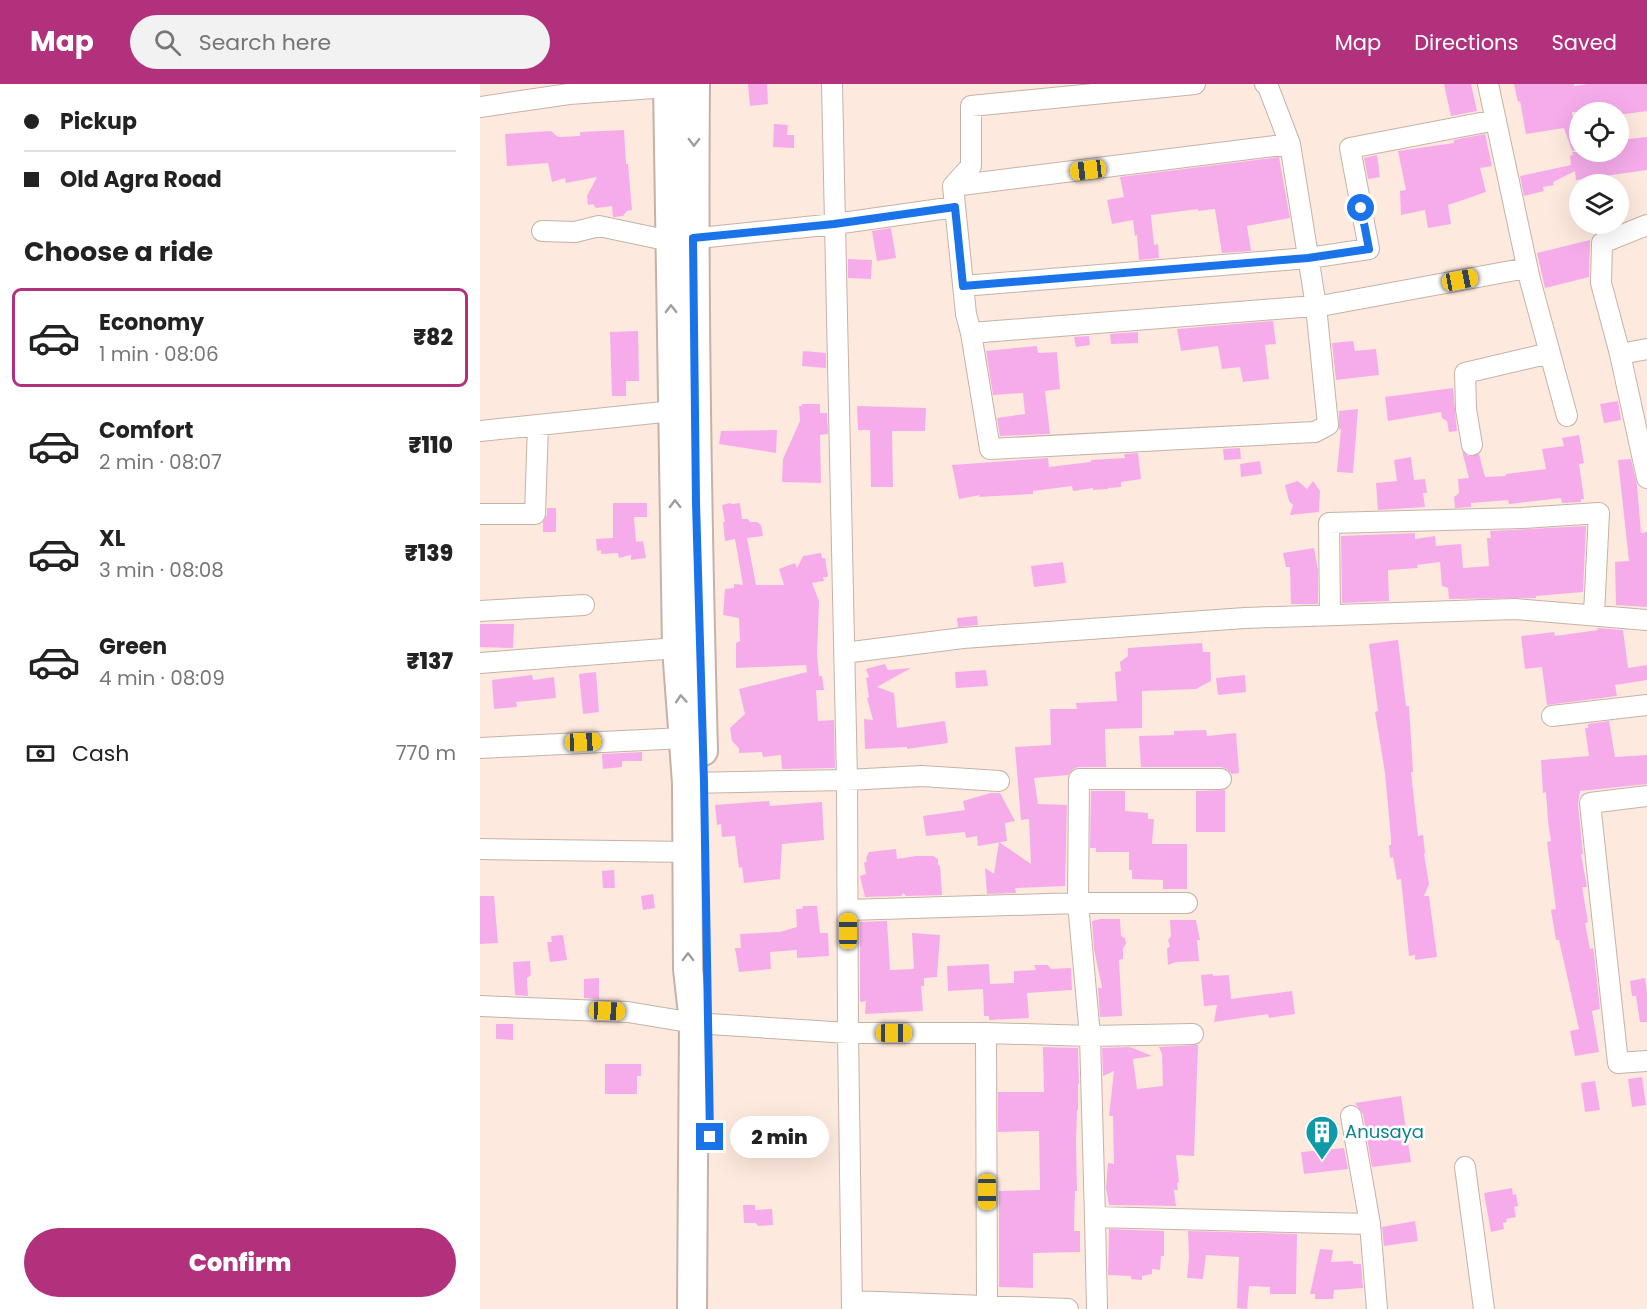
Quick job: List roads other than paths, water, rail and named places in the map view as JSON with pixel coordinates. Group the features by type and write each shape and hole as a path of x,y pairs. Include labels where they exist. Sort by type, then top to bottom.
{"highway":[{"path":"682,86 682,239 673,411 678,648 684,738 696,783 689,852 688,969 702,1023 692,1309"},
{"path":"682,239 696,503 696,783 711,1309"}],"street":[{"path":"832,84 847,780 852,1305 1068,1309"},
{"path":"1195,84 971,106 971,166 953,186 966,314 990,449 1315,432 1328,425 1316,306 1290,144 1267,84 1265,84"},
{"path":"1488,84 1527,268 1567,416"},
{"path":"480,107 569,94 682,86"},
{"path":"963,286 1308,258 1369,249 1350,148 1496,120"},
{"path":"953,186 1290,144"},
{"path":"542,231 575,232 599,226 682,239 834,224 955,207"},
{"path":"1647,225 1602,243 1601,284 1620,354 1647,475"},
{"path":"971,333 1316,306 1527,268"},
{"path":"1620,354 1647,349"},
{"path":"1472,445 1466,409 1465,373 1550,353"},
{"path":"480,431 673,411"},
{"path":"480,514 534,514 538,426"},
{"path":"1330,615 1329,523 1521,518 1599,513 1594,615"},
{"path":"480,611 584,605"},
{"path":"844,653 963,638 1245,618 1515,609 1647,620"},
{"path":"480,663 678,648"},
{"path":"1552,716 1647,705"},
{"path":"480,748 684,738"},
{"path":"696,783 922,776 999,781"},
{"path":"1096,1309 1090,1036 1078,903 1079,779 1221,779"},
{"path":"1647,796 1590,803 1618,1064 1647,1060"},
{"path":"480,849 689,852"},
{"path":"848,910 1078,903 1186,903"},
{"path":"480,1006 628,1012 702,1023 848,1033 1090,1036 1193,1034"},
{"path":"986,1033 987,1306"},
{"path":"1351,1116 1370,1224 1377,1309"},
{"path":"1464,1167 1484,1309"},
{"path":"1095,1217 1370,1224"}],"place":[{"name":"Anusaya","path":"1322,1161"}]}
